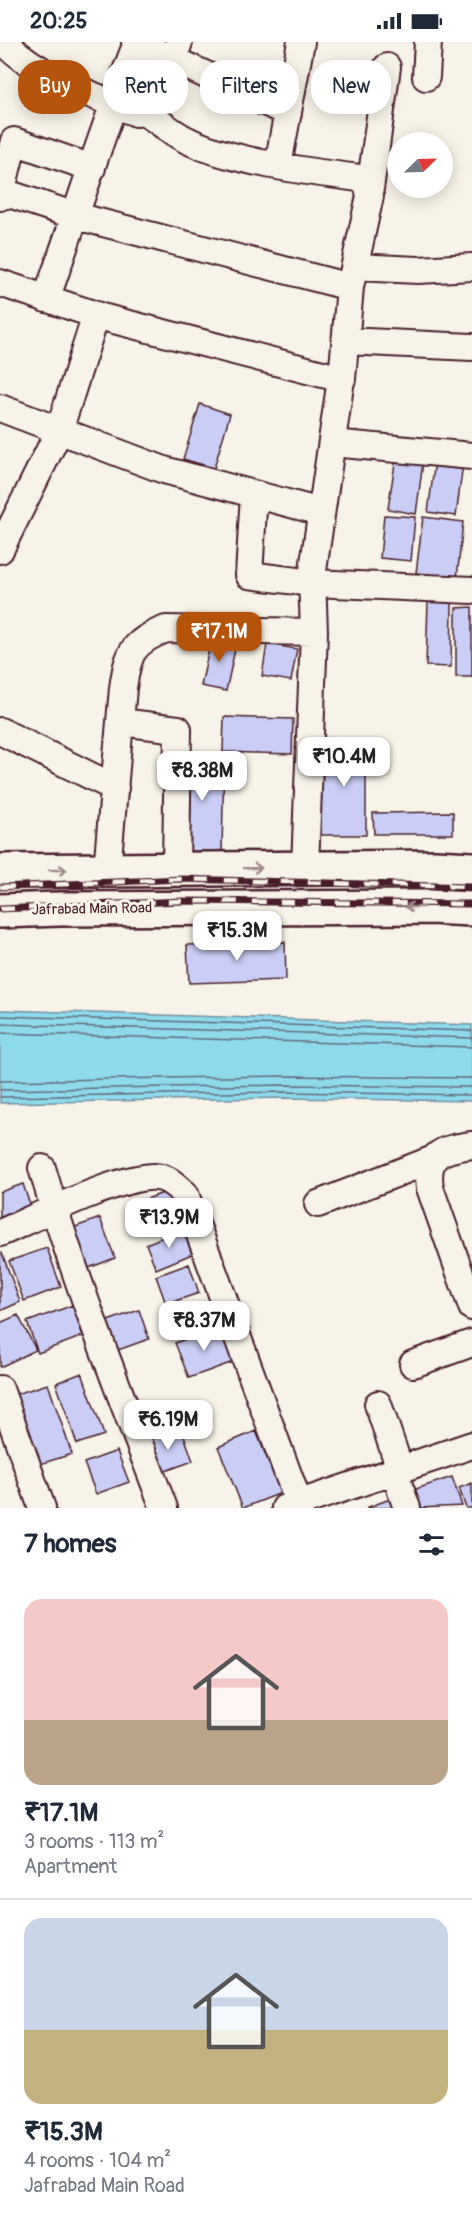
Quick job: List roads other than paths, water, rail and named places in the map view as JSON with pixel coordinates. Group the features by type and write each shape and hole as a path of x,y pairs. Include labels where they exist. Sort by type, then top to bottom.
{"main road":[{"path":"8,865 107,870 472,869"},
{"name":"Jafrabad Main Road","path":"0,911 72,908 405,907 472,909"}],"street":[{"path":"4,42 18,56 103,99"},
{"path":"298,60 301,42"},
{"path":"426,77 428,42"},
{"path":"129,60 136,43 176,51 200,64"},
{"path":"46,298 76,216 109,114"},
{"path":"147,114 184,138 232,154 278,165 364,179 370,189"},
{"path":"278,165 288,114"},
{"path":"305,868 314,632 312,583 341,379 352,277 370,189 380,114"},
{"path":"92,168 14,141 0,193 76,216 352,277 472,267"},
{"path":"0,283 96,315 341,379"},
{"path":"0,550 59,431 96,315"},
{"path":"345,341 472,347"},
{"path":"0,408 164,470 321,512"},
{"path":"332,444 472,456"},
{"path":"254,494 249,575 312,583 472,590"},
{"path":"107,870 126,664 136,645 149,636 166,629 314,632"},
{"path":"120,722 178,729 176,869"},
{"path":"0,731 115,788"},
{"path":"318,1204 431,1160 442,1152 472,1145"},
{"path":"431,1160 428,1173 430,1188 469,1292"},
{"path":"42,1168 135,1438 164,1508"},
{"path":"0,1233 105,1188 138,1177 162,1178 184,1194 292,1506 472,1444"},
{"path":"413,1364 472,1342"},
{"path":"0,1389 42,1508"},
{"path":"378,1404 407,1508"}],"water":[{"path":"0,1010 472,1025 472,1101 283,1098 0,1103"}],"railway":[{"path":"0,887 182,879 472,887"},
{"path":"0,909 182,901 472,904"}]}
